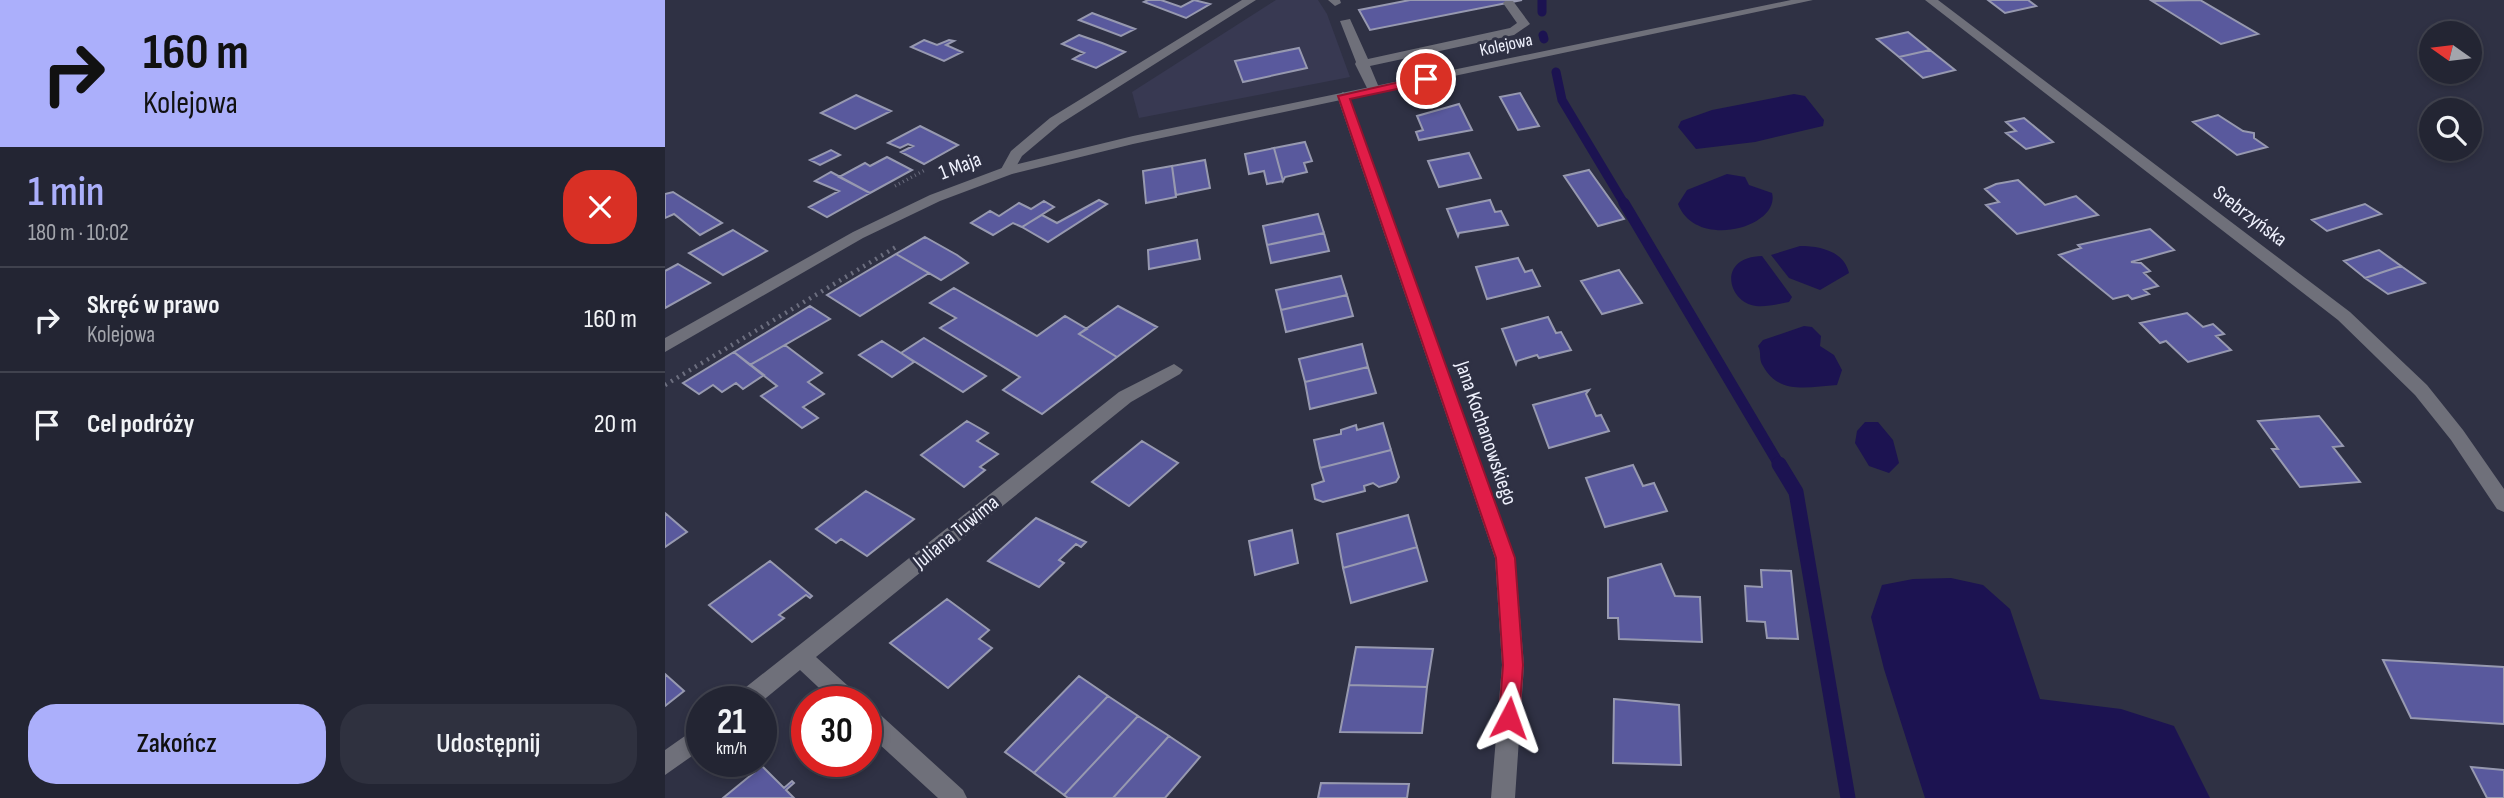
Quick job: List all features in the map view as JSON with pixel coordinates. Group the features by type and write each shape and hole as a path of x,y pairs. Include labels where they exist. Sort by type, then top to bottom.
{"street":[{"name":"1 Maja","path":"665,346 867,230 935,198 1007,172 1016,154 1055,121 1250,0"},
{"name":"Kolejowa","path":"1007,172 1121,143 1807,0"},
{"name":"Srebrzyńska","path":"1931,0 2344,316 2421,390 2504,504"},
{"path":"1361,64 1514,31 1524,24 1509,3"},
{"path":"1346,21 1361,64 1374,90"},
{"name":"Jana Kochanowskiego","path":"1343,96 1506,558 1513,665 1503,798"},
{"name":"Juliana Tuwima","path":"764,686 1125,397 1174,370"},
{"path":"801,657 833,686"},
{"path":"882,732 954,798"},
{"path":"665,764 686,748"}],"path":[{"path":"665,385 908,240"}],"shaded area":[{"path":"1276,0 1318,0 1327,14 1350,77 1139,118 1132,92"},
{"path":"1794,94 1805,96 1824,120 1823,126 1755,142 1696,149 1678,127 1681,121 1712,110"},
{"path":"1727,174 1745,177 1749,185 1772,193 1771,205 1764,216 1735,229 1718,230 1702,227 1688,218 1678,204 1687,190"},
{"path":"1800,246 1830,251 1842,260 1849,273 1820,290 1789,278 1771,255"},
{"path":"1762,256 1792,297 1789,302 1756,306 1746,303 1733,289 1731,280 1738,264 1747,258"},
{"path":"1804,326 1812,327 1821,336 1820,346 1834,355 1842,370 1837,385 1805,388 1786,385 1777,381 1763,366 1758,346 1763,340"},
{"path":"1865,422 1878,422 1893,440 1899,463 1889,473 1869,466 1855,443 1857,431"},
{"path":"1951,578 1983,585 2010,609 2040,699 2121,709 2174,726 2210,798 1925,798 1884,669 1871,617 1882,585 1913,579"}],"building":[{"path":"1161,0 1181,7 1194,0 1210,4 1186,18 1144,2"},
{"path":"1410,0 1522,0 1370,30 1359,10"},
{"path":"1988,0 2028,0 2036,6 2005,13"},
{"path":"2200,0 2258,34 2221,44 2152,1"},
{"path":"1092,13 1135,29 1121,36 1079,20"},
{"path":"1908,32 1930,50 1899,57 1877,39"},
{"path":"1079,35 1125,52 1096,68 1073,59 1084,53 1062,44"},
{"path":"924,40 937,45 949,40 954,41 946,45 962,52 944,61 911,47"},
{"path":"1299,48 1307,68 1243,82 1235,61"},
{"path":"1930,50 1955,70 1923,78 1899,57"},
{"path":"1520,93 1539,126 1518,130 1500,97"},
{"path":"856,95 891,111 855,129 821,113"},
{"path":"1459,104 1472,130 1419,140 1416,132 1423,130 1417,116"},
{"path":"2218,115 2243,131 2254,133 2254,138 2267,147 2237,155 2193,122"},
{"path":"2024,118 2053,142 2026,149 2006,133 2016,131 2006,122"},
{"path":"920,126 958,145 924,164 901,152 913,146 908,144 900,148 888,143"},
{"path":"1305,142 1312,161 1304,163 1307,172 1285,177 1283,181 1274,148"},
{"path":"1274,148 1283,181 1267,184 1264,171 1249,174 1245,154"},
{"path":"831,150 840,155 820,165 810,160"},
{"path":"1469,153 1481,178 1439,187 1428,161"},
{"path":"887,157 912,170 870,193 839,177 865,163 870,166"},
{"path":"1205,160 1210,188 1176,195 1172,166"},
{"path":"1172,166 1176,197 1146,203 1143,171"},
{"path":"1589,170 1624,219 1598,226 1564,176"},
{"path":"831,172 870,193 827,217 809,207 839,191 815,181"},
{"path":"2018,180 2045,205 2076,196 2098,215 2017,234 1986,205 1999,202 1985,189"},
{"path":"673,192 722,223 700,235 674,214 665,218 665,194"},
{"path":"1099,200 1107,204 1048,242 1022,227 1042,215 1057,223"},
{"path":"1490,200 1495,212 1501,211 1508,225 1459,233 1458,236 1447,209"},
{"path":"1044,201 1054,207 1022,227 1013,223 993,235 971,223 990,211 999,216 1019,203 1031,209"},
{"path":"2365,204 2381,214 2327,231 2312,220"},
{"path":"1318,214 1324,233 1267,245 1263,226"},
{"path":"2150,229 2174,250 2131,262 2141,263 2150,271 2144,273 2158,286 2144,290 2149,294 2132,299 2128,295 2113,299 2059,255 2081,248 2078,245"},
{"path":"733,230 767,251 723,275 689,253"},
{"path":"1324,233 1329,251 1271,263 1267,245"},
{"path":"925,237 968,263 941,280 896,254"},
{"path":"1197,240 1200,259 1149,269 1148,250"},
{"path":"2379,250 2401,266 2365,278 2344,261"},
{"path":"896,254 929,273 860,316 827,295"},
{"path":"1518,258 1525,272 1532,270 1540,286 1487,299 1476,267"},
{"path":"678,264 710,283 665,308 665,271"},
{"path":"2401,266 2425,283 2388,294 2365,278"},
{"path":"1619,270 1642,303 1602,314 1581,281"},
{"path":"1341,276 1347,295 1281,310 1276,290"},
{"path":"954,288 1037,336 1065,316 1087,329 1079,334 1117,357 1042,414 1003,390 1020,377 940,328 956,318 930,303"},
{"path":"1347,295 1353,316 1286,332 1281,310"},
{"path":"810,306 830,319 750,365 734,352"},
{"path":"1118,306 1157,327 1117,357 1079,334"},
{"path":"2187,313 2203,327 2213,324 2224,334 2216,336 2231,350 2188,362 2166,341 2160,343 2140,323"},
{"path":"1548,317 1556,333 1561,332 1571,350 1539,358 1537,355 1517,361 1516,364 1502,329"},
{"path":"924,338 986,376 963,392 901,353"},
{"path":"882,341 914,362 892,377 859,355"},
{"path":"1362,344 1368,367 1305,382 1299,359"},
{"path":"785,345 822,373 808,382 824,394 803,407 818,418 802,428 761,396 777,386 750,365"},
{"path":"734,352 764,375 743,389 736,383 722,392 713,385 699,394 683,383"},
{"path":"1368,367 1376,393 1310,409 1305,382"},
{"path":"1589,390 1586,394 1596,416 1601,415 1609,431 1549,448 1533,405"},
{"path":"2319,416 2343,446 2333,447 2360,482 2300,487 2272,449 2278,449 2258,421"},
{"path":"967,421 988,433 977,441 998,454 980,467 985,470 964,487 921,455"},
{"path":"1383,423 1391,450 1320,468 1314,440 1341,434 1341,430 1356,425 1357,430"},
{"path":"1142,441 1178,463 1129,506 1092,482"},
{"path":"1391,450 1399,477 1396,482 1379,487 1373,483 1364,486 1365,491 1323,502 1315,499 1312,485 1324,481 1320,468"},
{"path":"1633,465 1643,486 1654,483 1667,511 1605,527 1586,478"},
{"path":"866,491 914,519 867,556 841,539 836,543 816,529"},
{"path":"665,513 687,532 665,547"},
{"path":"1408,515 1417,547 1343,568 1337,534"},
{"path":"1036,518 1086,542 1081,547 1076,544 1059,560 1064,563 1039,587 988,561"},
{"path":"1292,530 1298,563 1255,575 1249,541"},
{"path":"1417,547 1427,581 1351,603 1343,568"},
{"path":"770,561 812,596 810,598 806,595 779,615 784,618 752,642 709,605"},
{"path":"1661,564 1675,596 1700,597 1702,642 1619,639 1618,618 1608,618 1608,578"},
{"path":"1761,570 1791,571 1798,639 1767,638 1765,622 1747,621 1745,586 1762,587"},
{"path":"947,599 989,630 979,639 992,648 948,688 890,643"},
{"path":"1356,647 1433,649 1427,687 1349,685"},
{"path":"2383,660 2504,667 2504,724 2411,718"},
{"path":"665,674 684,691 665,706"},
{"path":"1079,676 1108,696 1034,773 1005,752"},
{"path":"1349,685 1427,687 1422,733 1340,732"},
{"path":"1108,696 1138,716 1064,795 1034,773"},
{"path":"1614,699 1679,705 1681,765 1613,763"},
{"path":"1138,716 1169,736 1113,798 1068,798 1064,795"},
{"path":"1169,736 1200,757 1165,798 1113,798"},
{"path":"2471,767 2504,770 2504,798 2487,798"},
{"path":"749,777 773,777 784,788 792,781 794,783 786,790 794,798 723,798"},
{"path":"1321,783 1409,784 1407,798 1318,798"}],"waterway":[{"path":"1542,0 1542,12"},
{"path":"1543,35 1544,39"},
{"path":"1556,72 1562,100 1625,205"},
{"path":"1624,203 1780,466"},
{"path":"1779,464 1796,492 1848,798"}],"route":[{"path":"1426,79 1343,96 1506,558 1513,665 1509,718"}]}
